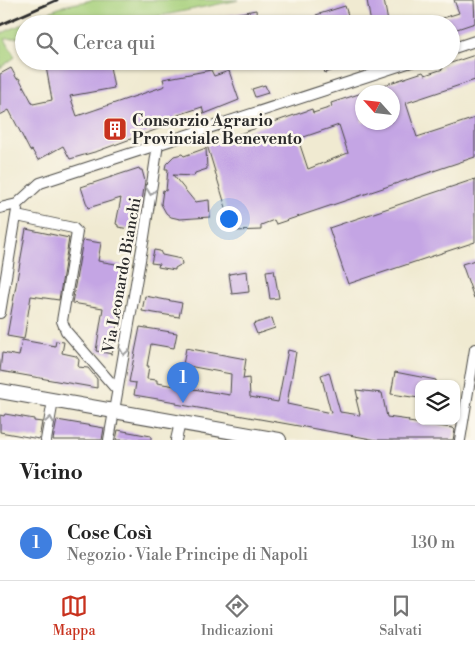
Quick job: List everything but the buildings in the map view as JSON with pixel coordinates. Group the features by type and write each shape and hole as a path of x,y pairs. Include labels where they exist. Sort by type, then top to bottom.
{"street":[{"path":"460,46 475,41"},
{"path":"0,208 17,204 40,183 386,70"},
{"name":"Via Leonardo Bianchi","path":"108,440 144,237 158,144"},
{"path":"0,313 17,204"},
{"path":"16,216 73,228 76,232 62,316 63,327 117,390"},
{"path":"460,440 475,349"},
{"path":"0,391 279,440"},
{"path":"46,440 53,401"},
{"path":"176,440 180,423"}],"green space":[{"path":"93,0 239,0 165,15 43,15 63,6"},
{"path":"15,27 15,38 5,39 15,57 0,68 0,34"}],"railway":[{"path":"23,15 57,0"},
{"path":"0,25 15,18"}],"place":[{"name":"Consorzio Agrario Provinciale Benevento","path":"115,129"},
{"name":"Cose Così","path":"183,403"}]}
